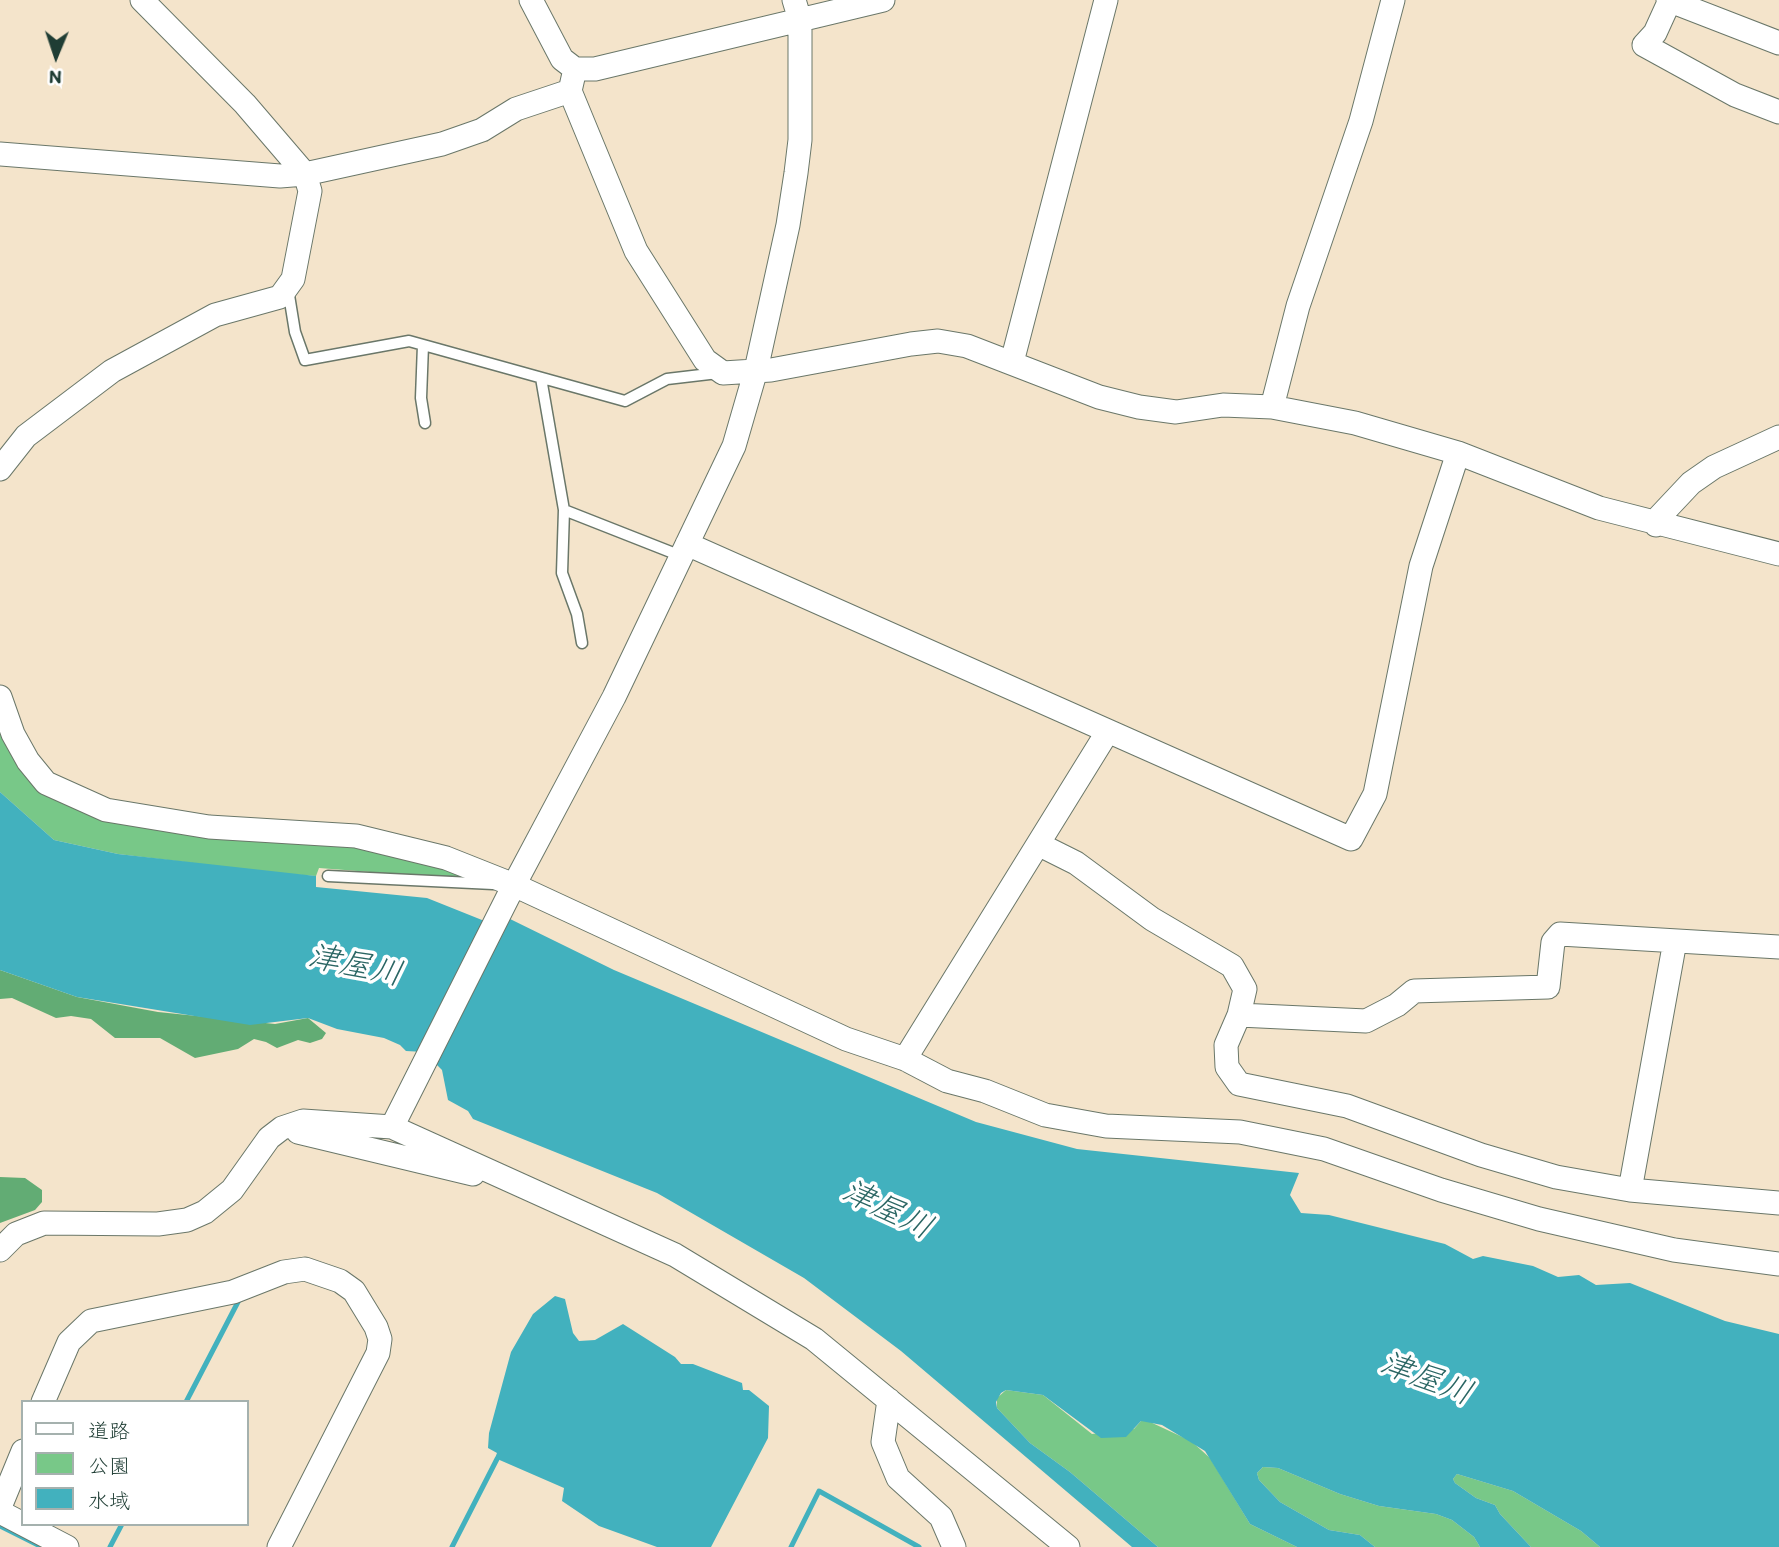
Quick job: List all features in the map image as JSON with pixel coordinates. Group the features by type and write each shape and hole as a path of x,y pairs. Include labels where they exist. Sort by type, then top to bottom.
{"street":[{"path":"0,469 26,436 112,372 215,315 280,297 293,279 310,191 305,174 245,104 142,0"},
{"path":"531,0 572,80 636,251 705,360 723,373 938,341 967,345 1099,397 1139,407 1176,412 1223,405 1272,407 1355,423 1458,453 1535,485 1656,525 1779,554"},
{"path":"0,154 280,176 305,174 442,144 482,130 516,109 595,69 797,10 883,0"},
{"path":"1012,362 1106,0"},
{"path":"1272,407 1298,306 1361,121 1393,0"},
{"path":"1779,43 1669,0 1655,33 1644,45 1735,95 1779,112"},
{"path":"396,1119 502,912 513,885 614,697 734,446 755,370 788,225 796,173 800,140 797,10"},
{"path":"1656,525 1659,517 1691,483 1714,467 1779,437"},
{"path":"684,550 1108,731 1351,839 1376,794 1421,566 1458,453"},
{"path":"0,697 13,734 28,761 46,783 106,810 209,827 356,836 446,858 513,885 846,1039 905,1059 947,1081 985,1091 1045,1115 1106,1126 1240,1132 1324,1149 1441,1190 1539,1219 1674,1250 1779,1264"},
{"path":"905,1059 1040,845 1108,731"},
{"path":"1040,845 1076,863 1152,919 1232,966 1245,989 1239,1015 1226,1045 1227,1067 1239,1084 1347,1106 1481,1155 1556,1178 1630,1190 1779,1203"},
{"path":"1239,1015 1366,1021 1397,1005 1414,991 1548,987 1553,942 1560,934 1779,947"},
{"path":"1630,1190 1675,941"},
{"path":"0,1250 16,1234 44,1223 158,1224 187,1220 205,1212 232,1190 269,1138 282,1128 303,1122 396,1119 591,1217 674,1255 814,1339 1068,1547"},
{"path":"282,1128 472,1174 591,1217"},
{"path":"44,1400 69,1342 91,1321 233,1292 284,1272 305,1269 340,1282 354,1291 376,1327 380,1339 378,1353 279,1547"},
{"path":"889,1400 883,1442 898,1478 941,1517 954,1547"},
{"path":"0,1507 21,1456"},
{"path":"0,1512 21,1523"},
{"path":"27,1526 67,1547"}],"lane":[{"path":"288,289 295,332 305,360 409,341 625,401 667,379 723,373"},
{"path":"423,345 421,398 425,423"},
{"path":"541,378 564,510 562,573 577,614 582,643"},
{"path":"564,510 684,550"},
{"path":"328,876 513,885"}],"green space":[{"path":"0,722 62,798 383,847 474,880 319,868 316,876 275,873 118,854 54,840 0,792"},
{"path":"0,970 77,997 158,1012 275,1024 308,1018 326,1033 322,1039 310,1043 298,1040 277,1048 254,1039 238,1049 195,1058 160,1038 115,1038 91,1019 71,1016 56,1018 12,998 0,999"},
{"path":"0,1177 25,1178 42,1190 42,1202 35,1210 0,1223"},
{"path":"1006,1390 1043,1395 1092,1434 1134,1429 1141,1421 1148,1421 1191,1441 1210,1458 1250,1524 1297,1547 1158,1547 1070,1472 1030,1443 997,1408 997,1398"},
{"path":"1263,1467 1278,1468 1340,1494 1379,1506 1436,1514 1452,1520 1474,1537 1480,1547 1375,1547 1360,1535 1329,1530 1280,1502 1259,1480 1257,1473"},
{"path":"1457,1474 1513,1491 1581,1531 1600,1547 1531,1547 1495,1505 1476,1498 1455,1483 1453,1479"}],"water":[{"name":"津屋川","path":"0,792 54,840 118,854 316,876 316,887 427,898 487,922 506,917 614,970 976,1122 1077,1149 1299,1173 1290,1195 1301,1213 1329,1215 1445,1244 1473,1259 1483,1256 1533,1266 1558,1277 1579,1275 1596,1285 1630,1283 1725,1321 1779,1334 1779,1547 1600,1547 1581,1531 1513,1491 1457,1474 1453,1479 1455,1483 1476,1498 1495,1505 1531,1547 1480,1547 1474,1537 1452,1520 1436,1514 1379,1506 1340,1494 1278,1468 1263,1467 1257,1473 1259,1480 1280,1502 1329,1530 1360,1535 1375,1547 1297,1547 1250,1524 1205,1451 1162,1425 1141,1421 1126,1437 1101,1438 1043,1395 1006,1390 1001,1393 996,1402 997,1408 1030,1443 1070,1472 1158,1547 1132,1547 901,1351 804,1278 657,1193 473,1119 468,1111 448,1100 442,1070 424,1052 406,1051 400,1045 384,1038 337,1029 308,1018 250,1025 77,997 0,970"},
{"path":"555,1296 565,1299 573,1333 579,1341 595,1340 623,1324 675,1357 681,1364 693,1364 742,1383 743,1390 749,1390 769,1406 768,1438 711,1547 657,1547 599,1526 562,1501 564,1488 495,1458 497,1453 488,1448 489,1433 511,1352 533,1314"}],"waterway":[{"path":"187,1400 239,1300"},
{"path":"452,1547 497,1459"},
{"path":"791,1547 819,1491 919,1547"},
{"path":"0,1526 42,1547"},
{"path":"110,1547 121,1526"}]}
